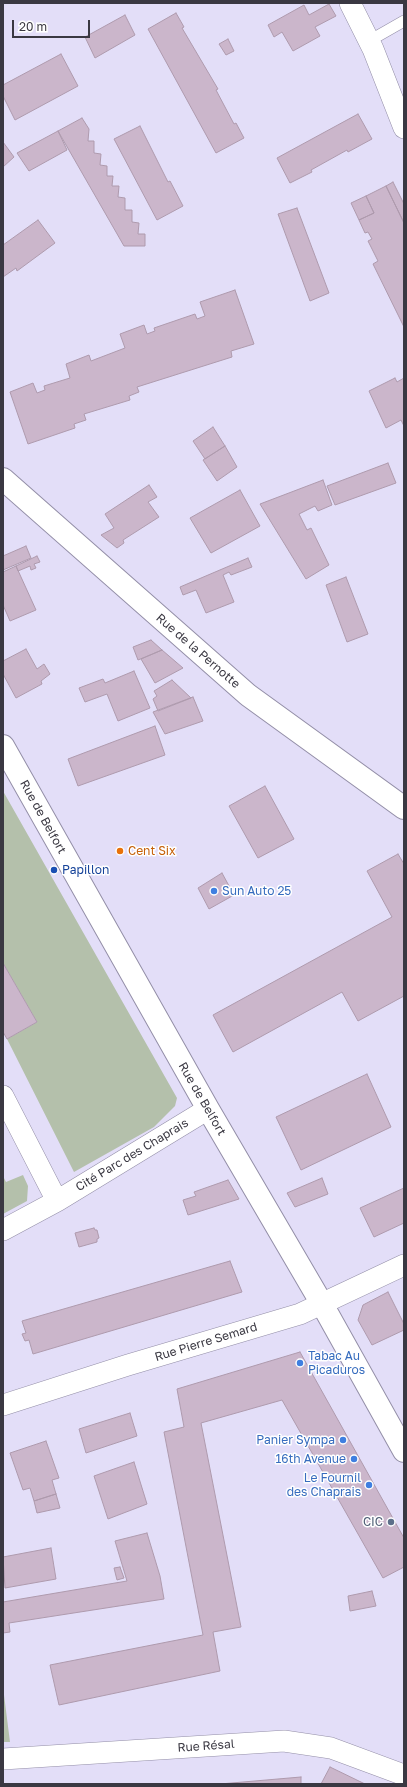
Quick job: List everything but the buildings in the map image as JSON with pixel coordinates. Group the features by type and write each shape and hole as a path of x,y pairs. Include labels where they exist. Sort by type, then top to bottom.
{"main road":[{"name":"Rue de la Pernotte","path":"3,479 248,695 404,808"},
{"name":"Rue de Belfort","path":"3,746 208,1109 322,1304 404,1451"}],"street":[{"path":"350,3 369,41 404,128"},
{"path":"3,1096 57,1201"},
{"name":"Cité Parc des Chaprais","path":"3,1230 57,1201 208,1109"},
{"name":"Rue Pierre Semard","path":"3,1405 128,1365 300,1314 404,1265"},
{"name":"Rue Résal","path":"3,1759 284,1741 331,1748 404,1775"}],"lane":[{"path":"369,41 404,22"}],"green space":[{"path":"3,791 177,1098 175,1106 154,1127 74,1172 7,1039 37,1022 3,963"},
{"path":"23,1175 28,1186 27,1201 3,1214 3,1176 6,1182"},
{"path":"3,1687 10,1742 3,1742"}],"place":[{"name":"Cent Six","path":"120,851"},
{"name":"Papillon","path":"54,870"},
{"name":"Sun Auto 25","path":"214,891"},
{"name":"Tabac Au Picaduros","path":"300,1363"},
{"name":"Panier Sympa","path":"343,1440"},
{"name":"16th Avenue","path":"354,1459"},
{"name":"Le Fournil des Chaprais","path":"369,1485"},
{"name":"CIC","path":"391,1522"}]}
